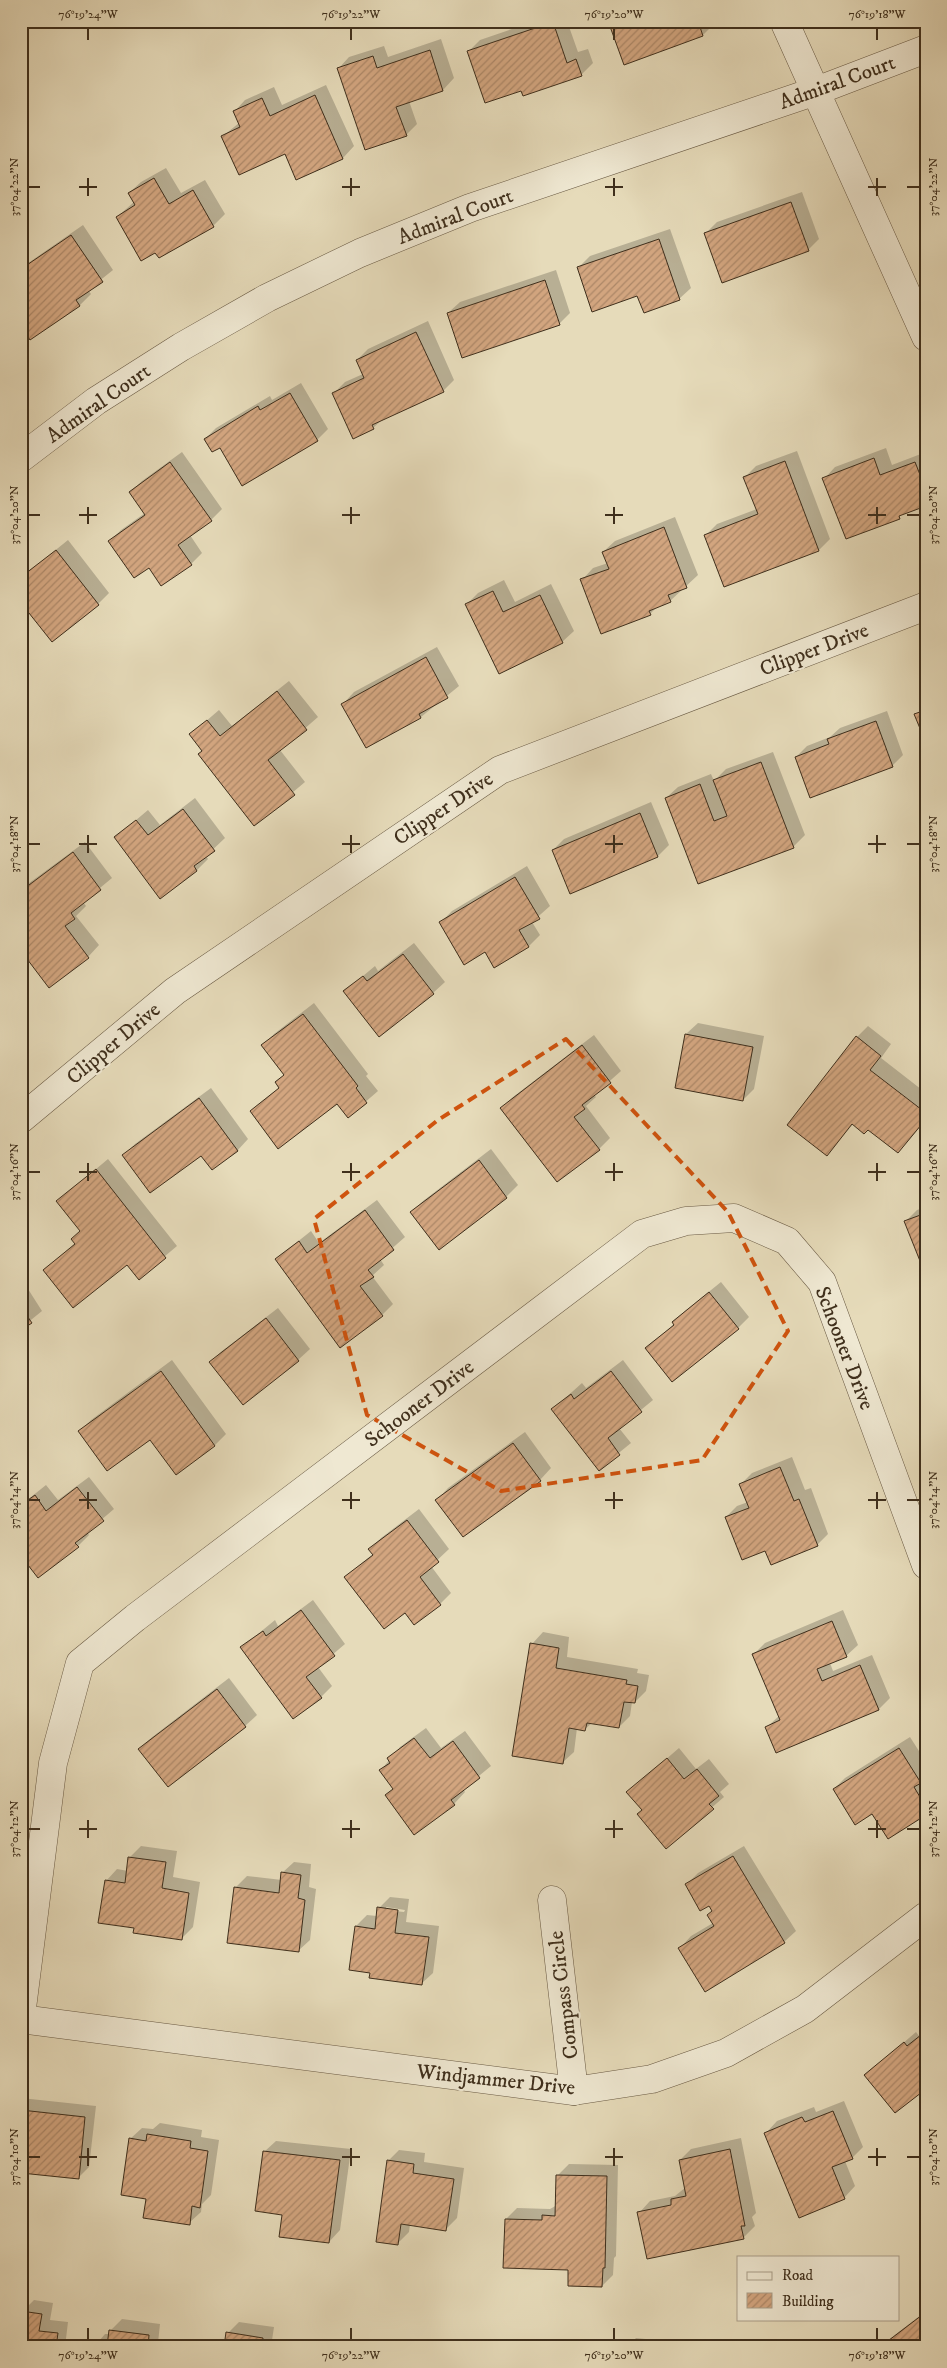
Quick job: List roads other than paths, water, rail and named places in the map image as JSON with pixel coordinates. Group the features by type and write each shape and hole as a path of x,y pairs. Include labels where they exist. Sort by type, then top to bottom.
{"street":[{"path":"784,21 926,337"},
{"name":"Admiral Court","path":"21,458 96,401 181,347 267,298 360,253 470,208 816,91 926,49"},
{"name":"Clipper Drive","path":"21,1119 175,991 500,770 926,606"},
{"name":"Schooner Drive","path":"21,2017 53,1762 80,1663 135,1618 642,1234 686,1221 734,1218 787,1241 822,1282 926,1564"},
{"name":"Compass Circle","path":"552,1900 574,2090"},
{"name":"Windjammer Drive","path":"21,2017 574,2090 652,2079 726,2053 805,2009 926,1916"}]}
